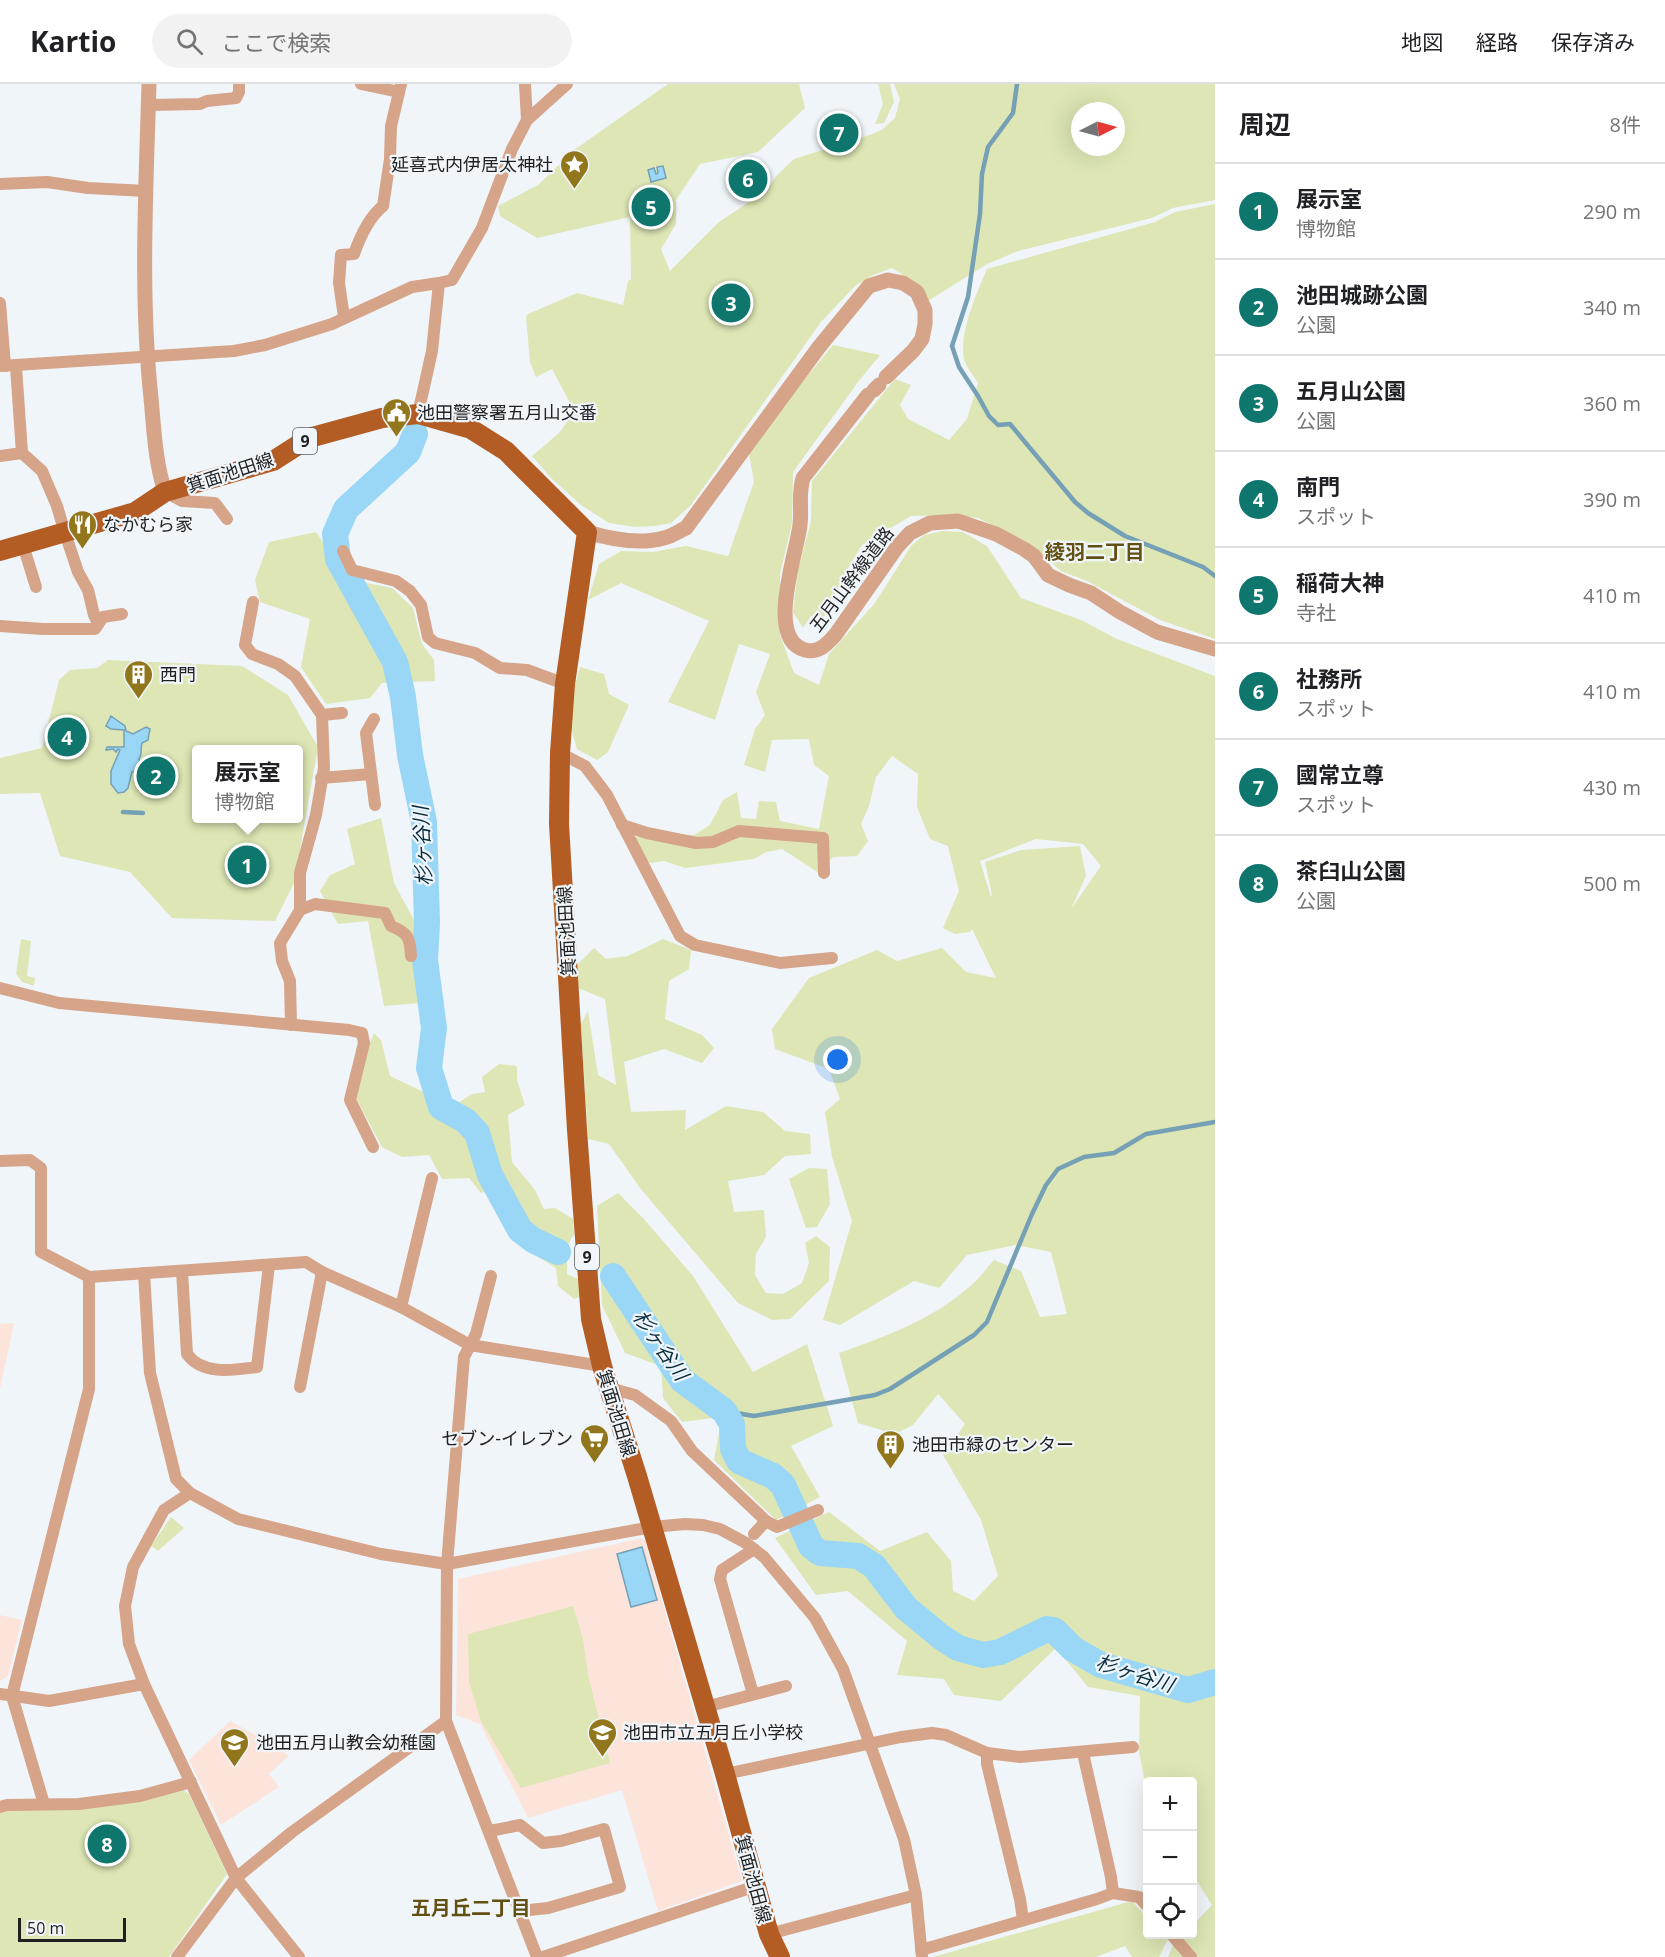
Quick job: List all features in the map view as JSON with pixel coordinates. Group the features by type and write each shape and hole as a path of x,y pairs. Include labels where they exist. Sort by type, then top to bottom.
{"main road":[{"name":"箕面池田線","path":"0,551 135,512 165,492 273,460 309,438 382,418 418,414 471,429 506,451 587,532 565,684 560,753 560,824 577,1130 591,1319 602,1366 725,1774 769,1934 780,1957"}],"street":[{"path":"149,84 144,290 147,357 158,470 165,492 182,501 215,503 227,519"},
{"path":"149,105 200,104 207,101 236,98 239,84"},
{"path":"344,317 339,283 341,255 354,254 358,242 376,212 383,206 390,159 391,126 400,88 361,84"},
{"path":"525,84 527,120"},
{"path":"7,366 234,351 265,345 332,324 412,287 452,280 482,228 512,149 527,120 567,84"},
{"path":"0,184 47,182 88,188 146,191"},
{"name":"五月山幹線道路","path":"587,532 610,539 638,540 664,538 686,528 819,347 869,286 888,280 903,284 917,292 926,310 922,339 877,387 803,478 799,492 800,523 784,610 786,633 793,644 809,651 818,650 826,645 897,547 910,533 930,523 958,521 996,534 1024,549 1034,556 1048,575 1091,592 1120,612 1157,632 1215,649"},
{"path":"418,414 432,351 439,283"},
{"path":"0,303 7,366 22,453 42,471 57,506 78,572 88,590 98,622"},
{"path":"0,456 22,453"},
{"path":"23,545 36,587"},
{"path":"343,551 352,570 396,581 410,591 422,605 428,636 435,643 475,652 500,668 527,670 565,684"},
{"path":"253,602 245,645 252,654 278,664 295,676 322,715 324,768 316,815 300,873 300,910 280,944 282,961 290,981 291,1025"},
{"path":"0,626 95,629 103,616 122,614"},
{"path":"322,715 342,713"},
{"path":"374,719 366,733 375,805"},
{"path":"560,753 585,766 607,795 680,936 695,945 780,963 832,958"},
{"path":"321,778 371,774"},
{"path":"622,825 647,833 696,843 713,842 739,831 823,838 824,873"},
{"path":"300,910 315,904 385,913 391,926 405,932 410,943 411,956"},
{"path":"0,988 59,1003 362,1033 364,1043 350,1100 373,1147"},
{"path":"0,1161 30,1160 41,1168 41,1252 89,1277 306,1262 470,1344 602,1366"},
{"path":"400,1307 432,1178"},
{"path":"182,1270 188,1354 194,1363 222,1371 257,1368 269,1265"},
{"path":"300,1387 322,1272"},
{"path":"144,1273 150,1372 176,1479 190,1493 238,1519 381,1554 447,1564 652,1527 685,1524 720,1529 764,1557 815,1618 843,1670 904,1839 916,1895 922,1953 1113,1893 1139,1897 1143,1901"},
{"path":"491,1276 476,1334 464,1357 447,1564 447,1721 537,1957"},
{"path":"44,1804 6,1695 89,1389 89,1277"},
{"path":"609,1388 634,1395 671,1421 692,1450 766,1521 777,1527 818,1510"},
{"path":"190,1493 164,1510 133,1567 125,1606 129,1644 144,1684 236,1878 299,1957"},
{"path":"754,1534 766,1521"},
{"path":"753,1694 720,1579 722,1570 754,1549"},
{"path":"6,1695 49,1701 144,1684"},
{"path":"705,1707 786,1686"},
{"path":"179,1956 236,1878 292,1832 447,1721"},
{"path":"725,1774 871,1743 932,1733 946,1735 987,1753 1020,1757 1133,1747"},
{"path":"987,1753 987,1764 1023,1920"},
{"path":"1083,1753 1113,1893"},
{"path":"0,1807 79,1804 140,1796 191,1782"},
{"path":"490,1831 520,1825 543,1843 561,1841 604,1829 620,1887 548,1908 520,1911"},
{"path":"543,1957 756,1886"},
{"path":"769,1934 916,1895"},
{"path":"1175,1939 1191,1957"}],"shaded area":[{"path":"14,1323 0,1389 0,1324"},
{"name":"池田市立五月丘小学校","path":"642,1538 645,1541 742,1881 658,1911 622,1790 528,1818 480,1724 456,1715 458,1579"},
{"path":"0,1615 22,1620 8,1676 0,1681"},
{"name":"池田五月山教会幼稚園","path":"230,1721 289,1756 269,1774 279,1787 221,1825 189,1760"}],"green space":[{"path":"668,84 799,84 805,108 758,152 700,164 676,200 676,224 661,249 670,271 719,222 767,190 776,176 794,159 883,129 895,118 900,99 894,84 1215,84 1215,200 1173,208 1152,218 1018,251 987,264 928,301 911,280 892,268 873,275 855,286 821,322 691,505 671,523 655,526 635,527 609,523 581,505 551,478 532,456 559,433 572,415 569,401 552,369 536,377 530,362 526,317 528,314 577,293 623,305 628,281 631,279 630,217 537,238 500,216 498,206 538,185 574,150"},
{"path":"878,84 890,84 894,102 884,123 875,124 883,104"},
{"path":"1215,204 1215,639 1160,620 1087,581 1061,571 1027,542 978,518 950,515 911,516 862,545 822,621 811,616 803,628 793,612 798,570 811,521 812,481 895,379 911,385 900,405 908,419 949,440 967,419 978,383 964,359 964,337 978,289 987,269 1155,222 1175,212"},
{"path":"833,345 880,355 793,472 792,523 780,574 780,635 794,673 819,685 829,654 875,603 911,546 924,535 944,531 963,532 987,546 1021,598 1081,620 1117,639 1215,676 1215,1957 1168,1957 1178,1939 1197,1939 1197,1921 1212,1905 1197,1881 1197,1777 1144,1777 1139,1752 1140,1696 1088,1687 1056,1648 1001,1701 954,1695 944,1679 897,1675 907,1641 848,1591 816,1595 775,1538 829,1512 880,1551 927,1532 951,1561 953,1591 974,1601 998,1576 981,1520 943,1455 965,1424 938,1394 913,1425 895,1434 858,1423 839,1353 890,1334 939,1309 972,1285 994,1260 1021,1271 1040,1317 1067,1314 1051,1252 1016,1245 967,1255 939,1288 914,1281 840,1325 823,1320 852,1221 832,1157 825,1112 840,1099 829,1069 775,1049 772,1029 809,978 877,950 897,961 942,948 966,972 996,978 972,929 970,932 955,934 943,928 959,891 948,846 930,839 917,807 918,774 892,756 876,777 869,806 861,824 868,841 857,856 833,857 819,873 782,849 766,852 754,859 685,868 664,861 650,863 640,857 634,838 644,833 694,835 710,825 723,800 737,792 741,818 756,819 759,801 776,802 780,821 819,829 829,776 814,765 809,739 772,740 765,772 744,765 755,729 765,715 756,692 770,654 739,644 715,720 668,702 709,621 621,583 588,600 599,564 621,551 653,552 686,546 728,556 754,482 748,448","holes":["1036,839 1083,844 1101,866 1071,909 1086,876 1080,846 1021,850 985,862 991,897 980,861"]},
{"path":"316,532 334,559 362,582 392,588 413,608 422,644 434,660 435,681 382,683 370,698 326,704 301,667 310,619 260,602 255,580 269,542"},
{"path":"108,660 242,666 288,695 318,747 294,883 275,921 172,918 130,872 60,856 40,793 0,794 0,758 42,748 59,680 70,670 97,668"},
{"path":"580,667 604,674 609,694 629,705 608,752 597,760 577,749 570,724 574,689"},
{"path":"381,818 394,883 415,922 421,1003 384,1006 368,921 338,924 320,891 330,875 355,864 347,829"},
{"path":"21,939 31,941 27,976 35,978 34,986 22,982 16,974"},
{"path":"663,939 691,950 689,969 669,981 665,1019 702,1035 714,1048 702,1063 664,1049 624,1062 631,1112 686,1110 685,1130 726,1106 763,1112 785,1131 810,1134 811,1154 785,1156 764,1175 728,1181 734,1212 764,1210 766,1237 756,1254 755,1275 766,1293 783,1294 802,1283 809,1263 805,1243 816,1236 830,1247 829,1281 790,1319 772,1320 738,1303 640,1188 609,1144 588,1139 581,1024 588,1011 598,1075 616,1085 605,999 578,988 575,967 594,948 606,959 628,956"},
{"path":"374,1033 381,1040 390,1076 453,1106 472,1094 485,1092 482,1077 499,1064 517,1066 517,1080 525,1105 508,1115 512,1162 535,1190 544,1209 555,1208 573,1219 574,1234 567,1246 567,1274 580,1280 582,1296 574,1299 558,1286 556,1268 530,1252 492,1189 481,1193 469,1178 442,1179 429,1155 402,1157 382,1147 356,1098"},
{"path":"809,1168 827,1169 830,1204 817,1227 806,1228 789,1179"},
{"path":"618,1193 693,1276 753,1372 807,1344 833,1426 791,1446 820,1497 776,1520 714,1460 722,1417 682,1422 663,1398 661,1366 625,1353 602,1305 597,1206"},
{"path":"171,1517 184,1528 158,1551 151,1546"},
{"path":"573,1606 583,1639 588,1675 610,1763 521,1788 481,1721 469,1682 468,1634"},
{"path":"183,1790 189,1794 227,1874 169,1957 0,1957 0,1813 142,1801"},
{"path":"1132,1901 1143,1913 1143,1939 1168,1939 1159,1957 1132,1957 1125,1946 1096,1957 933,1957"}],"water":[{"path":"663,166 666,178 651,182 648,170 654,168 656,174 658,173 657,167"},
{"path":"111,716 125,726 126,731 133,734 146,727 150,729 148,740 142,743 139,759 141,765 138,771 132,772 128,788 118,793 111,784 111,771 120,750 116,752 113,749 106,750 107,747 124,747 124,730 111,729 106,726"},
{"path":"642,1547 657,1600 631,1607 617,1554"}],"waterway":[{"path":"1017,84 1013,113 988,147 982,174 980,214 968,297 952,346 959,367 989,416 998,425 1010,424 1075,502 1088,513 1125,536 1203,567 1215,576"},
{"name":"杉ヶ谷川","path":"415,434 408,452 346,509 335,534 338,559 395,662 403,697 410,755 424,822 427,923 425,960 434,1028 429,1068 441,1107 466,1121 477,1133 490,1175 520,1230 533,1240 558,1252"},
{"path":"123,812 143,813"},
{"path":"724,1411 754,1416 875,1395 890,1389 974,1335 987,1322 1032,1214 1046,1185 1058,1169 1084,1157 1114,1153 1146,1134 1215,1122"},
{"name":"杉ヶ谷川","path":"613,1276 682,1380 724,1411 732,1424 733,1449 739,1461 773,1476 783,1485 811,1546 820,1553 858,1556 874,1566 906,1608 941,1637 958,1648 983,1655 1000,1652 1047,1629 1054,1630 1073,1649 1101,1665 1188,1690 1215,1682"}],"place":[{"name":"國常立尊","path":"839,133"},
{"name":"社務所","path":"748,179"},
{"name":"延喜式内伊居太神社","path":"574,190"},
{"name":"稲荷大神","path":"651,207"},
{"name":"五月山公園","path":"731,303"},
{"name":"池田警察署五月山交番","path":"396,438"},
{"name":"なかむら家","path":"82,550"},
{"name":"西門","path":"139,700"},
{"name":"南門","path":"67,737"},
{"name":"池田城跡公園","path":"156,776"},
{"name":"展示室","path":"247,865"},
{"name":"セブン-イレブン","path":"594,1464"},
{"name":"池田市緑のセンター","path":"891,1470"},
{"name":"池田市立五月丘小学校","path":"602,1758"},
{"name":"池田五月山教会幼稚園","path":"235,1768"},
{"name":"茶臼山公園","path":"107,1844"}],"district":[{"name":"綾羽二丁目","path":"1095,551"},
{"name":"五月丘二丁目","path":"471,1907"}]}
